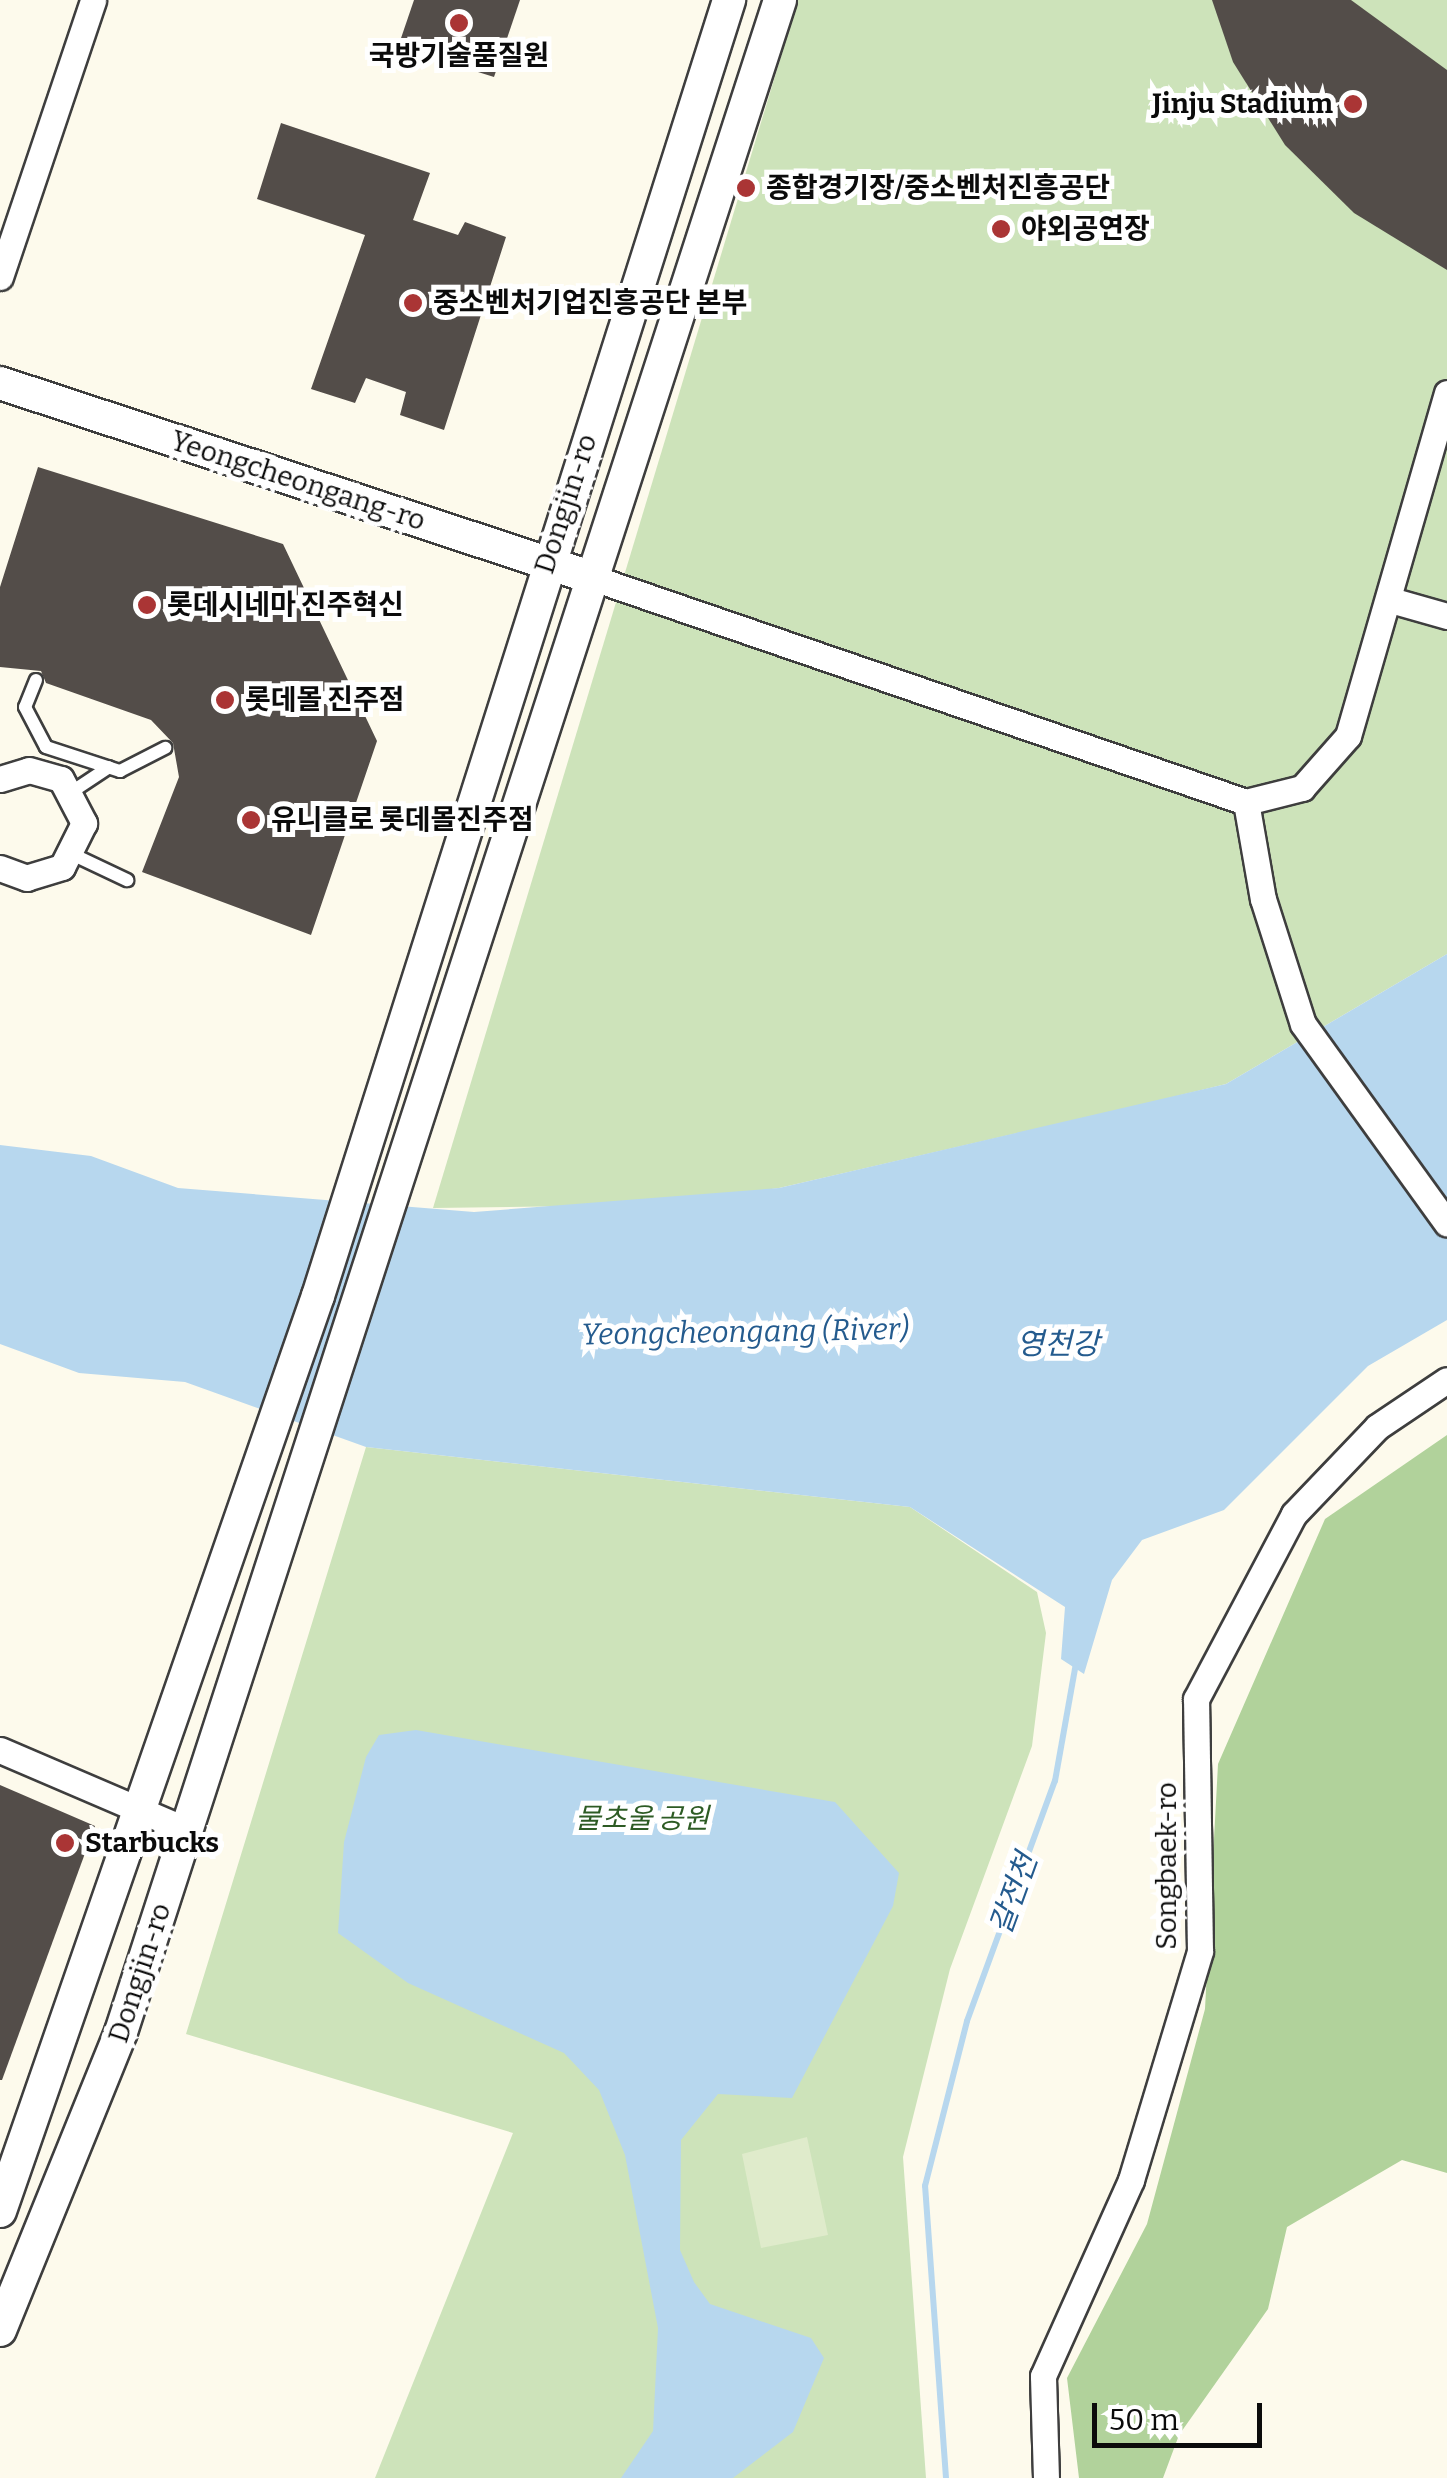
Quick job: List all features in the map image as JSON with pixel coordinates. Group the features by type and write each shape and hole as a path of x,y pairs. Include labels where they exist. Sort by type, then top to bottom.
{"street":[{"path":"0,278 92,0"},
{"name":"Dongjin-ro","path":"0,2212 216,1602 402,1008 729,0"},
{"name":"Dongjin-ro","path":"0,2330 115,2050 596,579 780,0"},
{"name":"Yeongcheongang-ro","path":"0,383 596,579"},
{"path":"596,579 1246,802 1302,788 1348,736 1394,600 1447,393"},
{"path":"1394,600 1447,616"},
{"path":"0,780 46,772 74,791 84,823 74,855 46,876 0,868"},
{"path":"1246,802 1263,899 1302,1024 1447,1224"},
{"name":"Songbaek-ro","path":"1046,2478 1043,2376 1131,2180 1200,1951 1196,1700 1294,1514 1377,1427 1447,1380"},
{"path":"0,1750 142,1815 187,1830"}],"lane":[{"path":"36,680 25,707 36,738 109,767 139,767 164,748"},
{"path":"74,791 109,767"},
{"path":"74,855 127,880"}],"green space":[{"path":"798,0 1447,0 1447,954 1226,1084 779,1188 648,1205 433,1208"},
{"path":"1447,1435 1447,2173 1402,2160 1287,2227 1268,2309 1179,2435 1163,2478 1079,2478 1067,2378 1147,2224 1205,2009 1218,1764 1325,1519"},
{"name":"물초울 공원","path":"366,1447 910,1507 1037,1592 1046,1633 1032,1746 950,1969 903,2157 926,2478 375,2478 513,2133 186,2034"},
{"path":"807,2137 828,2235 761,2248 742,2154"}],"water":[{"name":"영천강","path":"1447,954 1447,1320 1368,1366 1224,1510 1142,1540 1112,1580 1084,1674 1061,1659 1065,1607 910,1507 366,1447 185,1382 79,1373 0,1344 0,1145 91,1156 178,1188 474,1212 779,1188 1226,1084"},
{"path":"416,1730 835,1802 899,1873 893,1906 792,2098 718,2094 681,2140 680,2250 694,2282 710,2304 811,2338 824,2358 793,2432 733,2478 621,2478 653,2431 658,2328 625,2155 599,2090 564,2053 408,1983 338,1933 344,1842 366,1757 379,1735"}],"building":[{"name":"국방기술품질원","path":"414,0 520,0 494,77 398,47"},
{"name":"Jinju Stadium","path":"1212,0 1351,0 1447,70 1447,270 1354,213 1285,145 1233,62"},
{"name":"중소벤처기업진흥공단 본부","path":"281,123 430,173 413,220 458,235 465,222 506,237 444,430 400,415 406,392 366,378 355,403 311,389 365,235 257,199"},
{"name":"롯데몰 진주점","path":"38,467 283,544 377,741 311,935 142,872 179,777 173,743 151,720 46,683 41,671 0,667 0,587"},
{"path":"0,1785 95,1826 2,2080 0,2080"}],"waterway":[{"name":"갈전천","path":"946,2478 925,2186 967,2021 1055,1781 1076,1663"}],"place":[{"name":"국방기술품질원","path":"459,23"},
{"name":"Jinju Stadium","path":"1353,104"},
{"name":"종합경기장/중소벤처진흥공단","path":"746,188"},
{"name":"야외공연장","path":"1001,229"},
{"name":"중소벤처기업진흥공단 본부","path":"413,303"},
{"name":"롯데시네마 진주혁신","path":"147,605"},
{"name":"롯데몰 진주점","path":"225,700"},
{"name":"유니클로 롯데몰진주점","path":"251,820"},
{"name":"Starbucks","path":"65,1843"}],"water label":[{"name":"Yeongcheongang (River)","path":"745,1332"}]}
